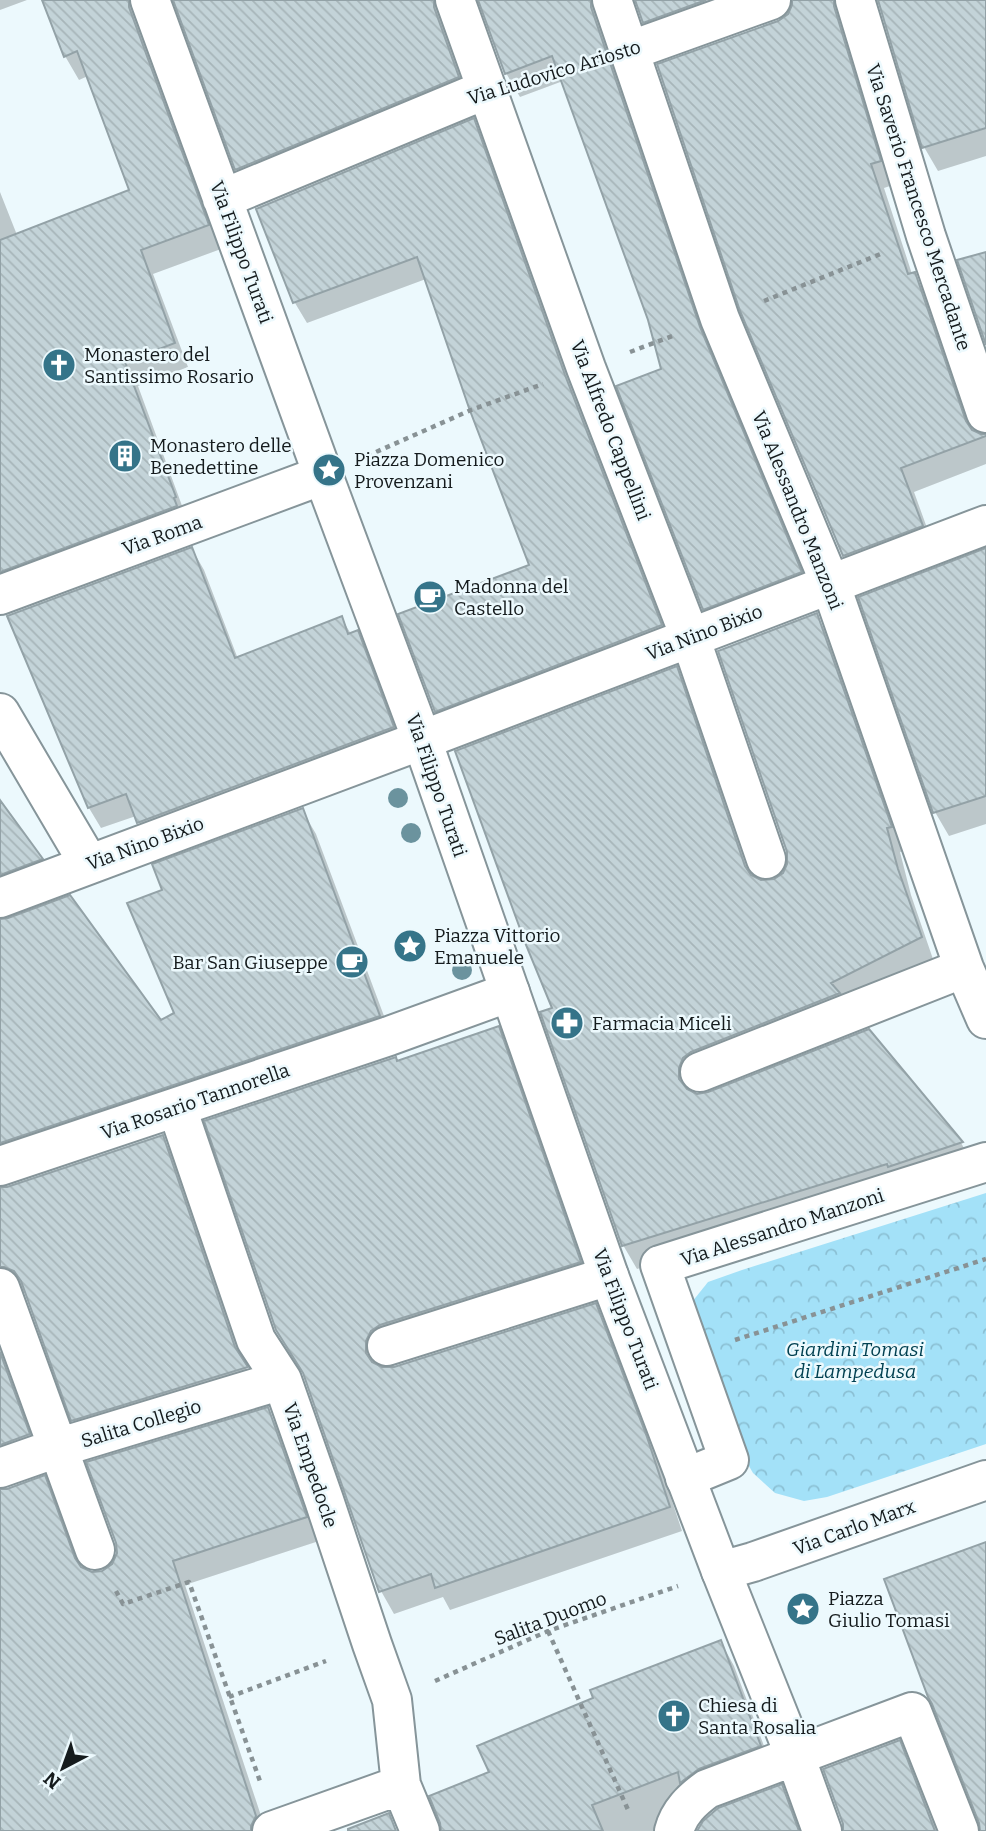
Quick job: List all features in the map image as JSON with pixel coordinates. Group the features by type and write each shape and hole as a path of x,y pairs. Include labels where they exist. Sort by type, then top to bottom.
{"street":[{"name":"Via Filippo Turati","path":"150,0 422,740 609,1276 685,1478 795,1756"},
{"name":"Via Alfredo Cappellini","path":"455,0 586,368 690,637 766,859"},
{"name":"Via Alessandro Manzoni","path":"612,0 720,319 830,583 964,968 986,1019"},
{"name":"Via Ludovico Ariosto","path":"629,51 771,0"},
{"name":"Via Saverio Francesco Mercadante","path":"855,0 926,236 986,412"},
{"name":"Via Ludovico Ariosto","path":"222,199 487,89"},
{"name":"Via Roma","path":"0,595 323,475"},
{"name":"Via Nino Bixio","path":"0,898 986,525"},
{"path":"0,713 89,864"},
{"path":"700,1072 964,968"},
{"name":"Via Rosario Tannorella","path":"0,1166 389,1036 510,992"},
{"name":"Via Empedocle","path":"177,1108 256,1340 282,1380 392,1700 401,1785 420,1831"},
{"name":"Via Alessandro Manzoni","path":"685,1478 729,1460 660,1265 986,1162"},
{"path":"387,1346 609,1276"},
{"path":"0,1289 95,1550"},
{"name":"Salita Collegio","path":"0,1468 57,1448 282,1380"},
{"name":"Via Carlo Marx","path":"721,1570 753,1563 986,1480"},
{"path":"674,1831 684,1809 707,1789 912,1712 959,1831"},
{"path":"795,1756 822,1831"},
{"path":"273,1830 401,1785"}],"path":[{"name":"Via Ludovico Ariosto","path":"487,89 629,51"},
{"path":"323,475 471,410"},
{"path":"730,1341 986,1259"},
{"path":"95,1550 123,1604 189,1581 271,1813 273,1830"},
{"name":"Salita Duomo","path":"392,1700 548,1631 721,1570"},
{"path":"548,1631 626,1808"},
{"path":"229,1697 297,1672"}],"green space":[{"name":"Giardini Tomasi di Lampedusa","path":"986,1193 986,1444 827,1497 804,1501 775,1493 753,1473 735,1442 688,1307 708,1282"}],"building":[{"path":"42,0 129,0 129,7 209,225 141,250 175,343 125,362 176,497 177,506 0,572 0,240 129,190 77,51 64,57"},
{"path":"173,0 434,0 434,7 459,77 235,170"},
{"path":"478,0 591,0 591,7 700,327 802,572 703,610 616,386 661,369 648,320 552,56 505,74"},
{"path":"635,0 706,0 643,23"},
{"path":"792,0 834,0 881,161 871,164 908,274 915,272 966,421 972,430 986,434 901,468 923,526 843,556 740,311 657,64 778,21 788,14"},
{"path":"878,0 986,0 986,128 922,148"},
{"path":"474,118 565,375 662,625 435,712 398,614 529,565 469,408 417,257 293,303 256,209"},
{"path":"986,252 986,345 957,260"},
{"path":"192,547 235,658 342,616 348,634 358,630 394,727 137,823 126,794 88,808 7,616"},
{"path":"986,548 986,796 933,813 858,597"},
{"path":"817,613 892,827 887,828 898,869 922,937 831,983 840,993 691,1052 683,1058 679,1079 687,1089 697,1094 708,1092 869,1029 963,1142 622,1246 540,1012 552,1008 455,751 677,666 745,866 751,875 761,880 774,879 783,873 787,864 787,852 718,651"},
{"path":"0,800 43,859 0,875"},
{"path":"303,808 380,1016 0,1143 0,919 70,895 161,1020 174,1013 127,903 162,890 152,864"},
{"path":"499,1026 581,1262 380,1325 371,1331 366,1341 366,1353 372,1362 382,1367 394,1367 596,1303 647,1437 670,1507 435,1588 431,1574 379,1592 303,1373 276,1330 204,1121"},
{"path":"163,1135 235,1347 248,1367 71,1421 21,1281 14,1271 0,1267 0,1187 7,1187"},
{"path":"0,1352 30,1434 0,1445"},
{"path":"268,1407 307,1517 173,1561 256,1816 251,1831 0,1831 0,1489 45,1475 75,1558 81,1567 92,1572 102,1571 112,1564 117,1553 116,1543 86,1462"},
{"path":"986,1542 986,1831 980,1831 884,1579"},
{"path":"721,1640 761,1746 699,1769 680,1783 678,1772 592,1805 603,1831 441,1831 429,1796 489,1772 477,1746 593,1698 590,1690"},
{"path":"900,1740 935,1831 843,1831 843,1824 823,1769"},
{"path":"782,1784 799,1831 697,1831 703,1821 718,1808"},
{"path":"389,1813 396,1831 348,1831 348,1829"}],"place":[{"name":"Monastero del Santissimo Rosario","path":"59,365"},
{"name":"Monastero delle Benedettine","path":"125,456"},
{"name":"Piazza Domenico Provenzani","path":"329,470"},
{"name":"Madonna del Castello","path":"430,597"},
{"name":"Piazza Vittorio Emanuele","path":"410,946"},
{"name":"Bar San Giuseppe","path":"352,962"},
{"name":"Farmacia Miceli","path":"567,1023"},
{"name":"Piazza Giulio Tomasi","path":"803,1609"},
{"name":"Chiesa di Santa Rosalia","path":"674,1716"}]}
